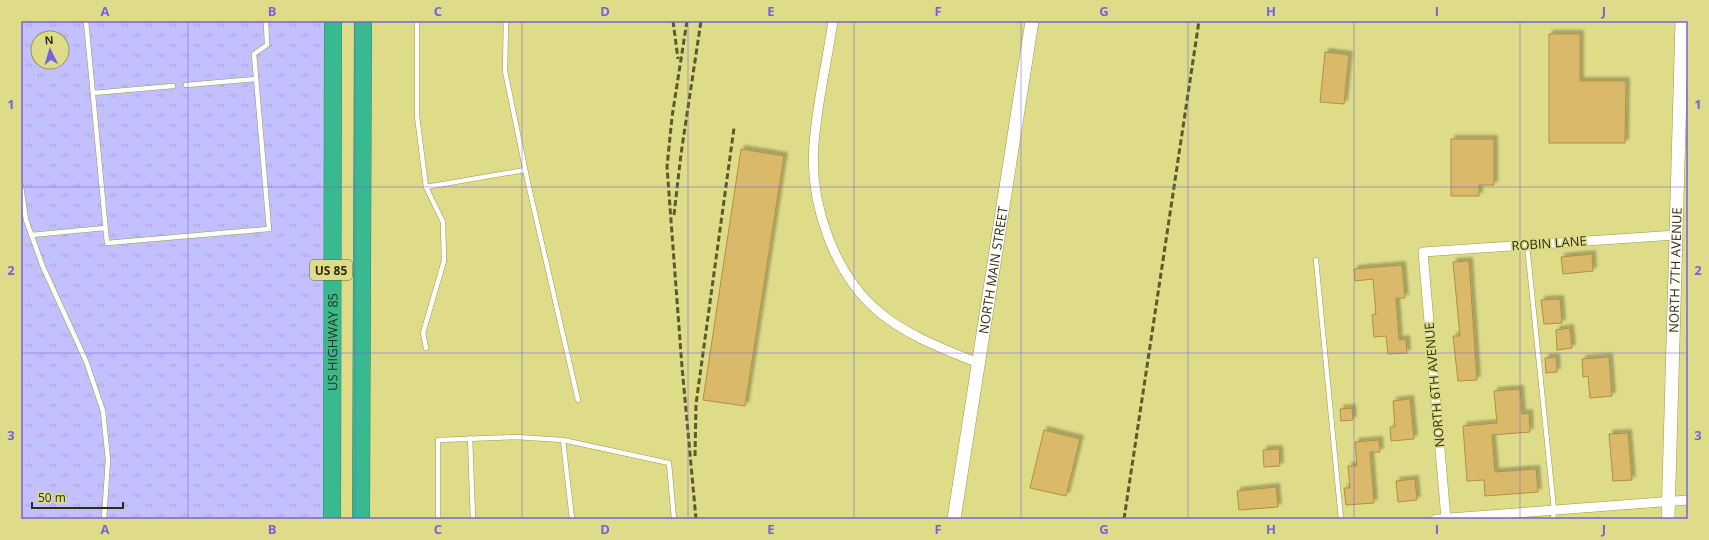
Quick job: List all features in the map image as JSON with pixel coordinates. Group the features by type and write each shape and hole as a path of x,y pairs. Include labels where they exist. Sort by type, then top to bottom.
{"highway":[{"name":"US HIGHWAY 85","path":"332,519 333,21"},
{"name":"US 85","path":"361,519 363,21"}],"street":[{"path":"833,21 814,144 814,169 823,219 836,254 855,287 879,312 899,326 928,342 978,363"},
{"name":"NORTH MAIN STREET","path":"954,519 1032,21"},
{"name":"NORTH 7TH AVENUE","path":"1668,519 1682,21"},
{"name":"ROBIN LANE","path":"1423,252 1676,236"},
{"name":"NORTH 6TH AVENUE","path":"1423,252 1446,519"},
{"path":"1436,519 1553,515 1688,500"}],"lane":[{"path":"86,21 107,243 269,229 254,54 267,45 266,21"},
{"path":"417,21 417,116 426,187 443,222 444,261 423,333 426,348"},
{"path":"506,21 505,71 525,170 578,400"},
{"path":"186,85 256,79"},
{"path":"93,93 173,86"},
{"path":"426,187 525,170"},
{"path":"21,186 26,220 31,235 43,267 86,361 103,411 108,460 104,519"},
{"path":"31,235 105,228"},
{"path":"1527,245 1553,515"},
{"path":"1316,260 1341,519"},
{"path":"438,519 438,440 516,437 563,440 669,463 674,519"},
{"path":"470,438 473,519"},
{"path":"563,440 572,519"}],"green space":[{"path":"21,21 333,21 332,519 21,519"}],"building":[{"path":"1549,34 1580,34 1580,81 1626,81 1625,143 1549,143"},
{"path":"1325,52 1349,55 1344,104 1320,102"},
{"path":"1451,139 1494,139 1494,185 1479,185 1479,196 1451,196"},
{"path":"741,149 784,156 745,406 703,400"},
{"path":"1592,254 1593,271 1563,274 1561,257"},
{"path":"1469,261 1477,380 1458,381 1453,336 1460,336 1453,262"},
{"path":"1402,265 1405,298 1396,298 1399,340 1406,339 1407,353 1388,354 1386,336 1374,337 1372,315 1376,314 1373,279 1355,281 1354,269"},
{"path":"1560,299 1562,323 1544,324 1541,300"},
{"path":"1570,328 1572,348 1557,350 1556,330"},
{"path":"1556,357 1557,372 1546,373 1545,358"},
{"path":"1609,357 1612,396 1590,398 1588,376 1583,377 1582,359"},
{"path":"1520,389 1522,414 1529,413 1530,432 1492,435 1495,472 1536,469 1538,492 1485,496 1484,480 1467,481 1463,426 1497,423 1494,391"},
{"path":"1410,399 1414,439 1391,441 1390,427 1395,427 1393,401"},
{"path":"1352,408 1353,420 1341,421 1340,409"},
{"path":"1044,430 1080,439 1066,496 1030,488"},
{"path":"1628,433 1632,480 1613,481 1609,434"},
{"path":"1379,440 1380,452 1370,452 1374,503 1346,505 1344,488 1350,488 1348,466 1357,466 1355,442"},
{"path":"1279,449 1280,466 1264,467 1263,450"},
{"path":"1415,479 1417,500 1398,502 1396,481"},
{"path":"1276,487 1278,507 1239,510 1237,491"}],"railway":[{"path":"673,21 678,59"},
{"path":"687,21 672,117 667,167 682,367 696,519"},
{"path":"674,215 681,154 701,21"},
{"path":"1124,519 1199,21"},
{"path":"695,456 696,404 734,128"}]}
